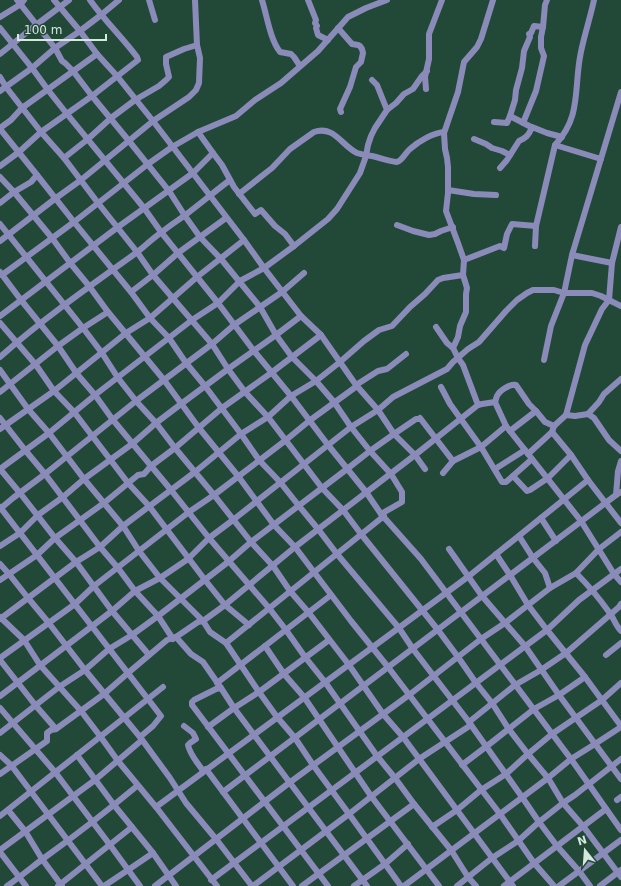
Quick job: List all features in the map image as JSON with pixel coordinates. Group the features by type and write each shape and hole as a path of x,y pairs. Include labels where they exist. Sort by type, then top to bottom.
{"street":[{"path":"54,0 153,121 301,316 321,335 357,386 378,410 394,434 415,455 425,469"},
{"path":"0,54 69,0"},
{"path":"0,166 19,152 40,132 92,96 138,60 124,40 101,15 90,0"},
{"path":"0,91 119,0"},
{"path":"149,0 155,20"},
{"path":"0,241 82,180 153,121 189,97 196,90 199,83 200,58 197,45 195,0"},
{"path":"262,0 276,46 280,52 291,54 300,66"},
{"path":"308,0 316,20 315,23 317,26 316,28 318,35 328,40"},
{"path":"387,0 348,17 318,51 281,83 255,100 236,116 198,132 172,147 2,277 58,346 77,374 132,444 189,512 228,562 269,608 325,682 377,756 451,850 468,877 476,886"},
{"path":"426,89 425,77 429,59 429,34 442,0"},
{"path":"453,348 466,312 467,288 463,275 464,260 446,211 448,190 447,158 444,132 458,92 464,62 477,47 481,39 493,0"},
{"path":"524,123 536,91 544,56 541,48 541,37 547,0"},
{"path":"535,246 536,226 554,145 562,138 570,122 576,104 580,57 594,0"},
{"path":"0,17 21,1 36,25 55,48 62,62 73,71 148,164 169,191 184,216 200,237 221,259 260,306 276,335 292,357 334,402 370,451 391,474 402,492 402,502 382,515 337,554 226,643"},
{"path":"494,122 507,123 515,100 524,51 530,38 529,34 534,26 543,27"},
{"path":"0,28 67,114 144,208 254,352 291,396 347,470 366,492 382,515 421,559 571,759 621,830"},
{"path":"338,28 352,44 360,46 363,53 360,62 356,66 350,87 340,109 341,112"},
{"path":"64,158 111,118 170,77 166,64 166,57 197,45"},
{"path":"97,54 22,108 0,129 131,292 150,318 169,338 186,363 242,434 259,460 280,482 337,554 399,628 413,649 487,746 539,822 590,886"},
{"path":"149,655 20,492 0,469 49,433 95,395 192,320 218,303 240,281 264,268 328,219 337,209 360,173 371,136 386,110 396,103 404,94 413,89 427,71"},
{"path":"0,77 40,132 82,180 154,275 212,344 228,369 246,392 268,417 322,488 343,510 438,630 508,728 548,778 563,803 583,826 602,854 620,873 600,886"},
{"path":"372,80 381,92 386,110"},
{"path":"544,360 551,326 564,293 572,255 621,92"},
{"path":"510,116 547,134 562,138"},
{"path":"500,168 519,141 525,139 530,134 532,127 533,128"},
{"path":"239,194 272,168 290,149 318,131 326,131 331,133 354,152 366,156 373,156 399,162 412,147 434,134 444,132"},
{"path":"198,132 222,164 230,180 254,214 261,210 275,226 285,234 294,246"},
{"path":"474,139 510,155"},
{"path":"554,145 601,159"},
{"path":"0,316 118,227 193,173 213,153"},
{"path":"0,203 14,192 31,182 37,175"},
{"path":"0,177 52,238 70,264 164,380 274,525 295,547 446,742 500,814 534,864 554,886"},
{"path":"0,357 89,286 137,252 230,180"},
{"path":"448,190 474,194 496,195"},
{"path":"131,292 154,275 178,253 226,218"},
{"path":"0,224 83,328 136,401 196,472 251,542 273,566 290,591 309,613 384,714 403,737 511,884"},
{"path":"464,260 500,246 504,248 507,234 512,224 536,226"},
{"path":"397,225 429,235 453,227"},
{"path":"441,387 450,404 481,447 502,482 506,482 513,476 528,454 566,415 585,344 602,309 609,300 612,263 621,227"},
{"path":"0,429 77,374 126,334 150,318 197,277 244,240"},
{"path":"572,255 612,263"},
{"path":"26,886 0,851 118,762 161,716 0,508 136,401 212,344 234,325 282,292 304,274"},
{"path":"216,886 156,807 118,762 81,711 40,666 24,640 0,618 76,562 100,547 148,506 196,472 242,434 268,417 291,396 316,381 364,340 379,330 392,326 438,280 463,275"},
{"path":"0,696 92,626 135,591 160,578 188,558 209,538 234,520 280,482 352,427 378,410 393,397 447,369 468,349 479,342 506,311 527,293 533,290 554,290 564,293 592,293 621,306"},
{"path":"0,392 36,365 58,346 108,312"},
{"path":"0,546 20,533 38,515 132,444 156,423 301,316"},
{"path":"0,323 36,365 54,391 74,412 205,580 226,605 249,625"},
{"path":"436,327 453,348 463,365 478,405"},
{"path":"0,580 37,556 55,538 104,503 128,483 144,474 151,466 175,448 222,408 246,392 321,335"},
{"path":"56,728 36,706 0,659 48,622 75,604 94,586 334,402 378,371 387,369 406,354"},
{"path":"0,370 28,409 49,433 84,480 123,526 139,551 160,578 203,621 210,632 226,643 277,717 295,738 401,886"},
{"path":"566,415 575,416 588,414 604,394 621,379"},
{"path":"621,523 588,480 553,429 529,404 516,385 512,384 502,390 497,395 495,402 508,428 581,521 614,574 621,582"},
{"path":"0,774 47,740 48,731 56,728 104,694 167,640 175,638 226,605 295,547 478,405 495,402"},
{"path":"443,473 453,461 481,447 536,411"},
{"path":"588,414 594,418 610,440 621,451"},
{"path":"0,418 135,591 158,616 175,638 191,654 203,662 253,735 367,886"},
{"path":"0,733 59,687 85,670 109,649 181,599 251,542 370,451 416,420 420,418 453,461"},
{"path":"495,469 528,454"},
{"path":"513,476 527,491 530,490 548,478 571,455"},
{"path":"223,792 618,494 618,471 621,461"},
{"path":"156,807 447,593 588,480"},
{"path":"540,518 556,541"},
{"path":"156,886 289,783 384,714 481,639 528,606 550,588 576,572 599,549 621,532"},
{"path":"519,536 545,573 550,588"},
{"path":"449,549 482,596 524,646 621,778"},
{"path":"404,886 548,778 571,759 596,744 621,726 585,677 528,606 496,554"},
{"path":"0,564 141,739 186,803 253,886 419,759 446,742 470,724 515,685 566,653 621,604"},
{"path":"211,880 500,665 546,630 578,600 621,569"},
{"path":"576,572 611,613 617,627 621,631"},
{"path":"328,886 208,727 192,705 192,702 216,689 241,665 331,595"},
{"path":"208,727 259,692 329,640"},
{"path":"606,655 621,644"},
{"path":"265,646 284,674 304,697 371,796 439,886"},
{"path":"462,764 534,709 559,695 585,677"},
{"path":"432,827 457,810 481,790 506,774 552,734 602,700 621,683"},
{"path":"0,816 163,687"},
{"path":"0,708 55,772 140,886"},
{"path":"184,726 194,733 196,738 188,745 190,751 223,792 293,886"},
{"path":"0,755 11,766 103,886 152,853"},
{"path":"77,755 176,886"},
{"path":"457,886 492,858 518,841 539,822 621,759"},
{"path":"7,886 20,878 42,859 68,841 137,786"},
{"path":"302,886 414,804"},
{"path":"504,886 511,884 534,864 606,809"},
{"path":"8,810 25,831 60,885 132,827"},
{"path":"559,886 621,840"},
{"path":"354,886 385,864 408,844"}]}
